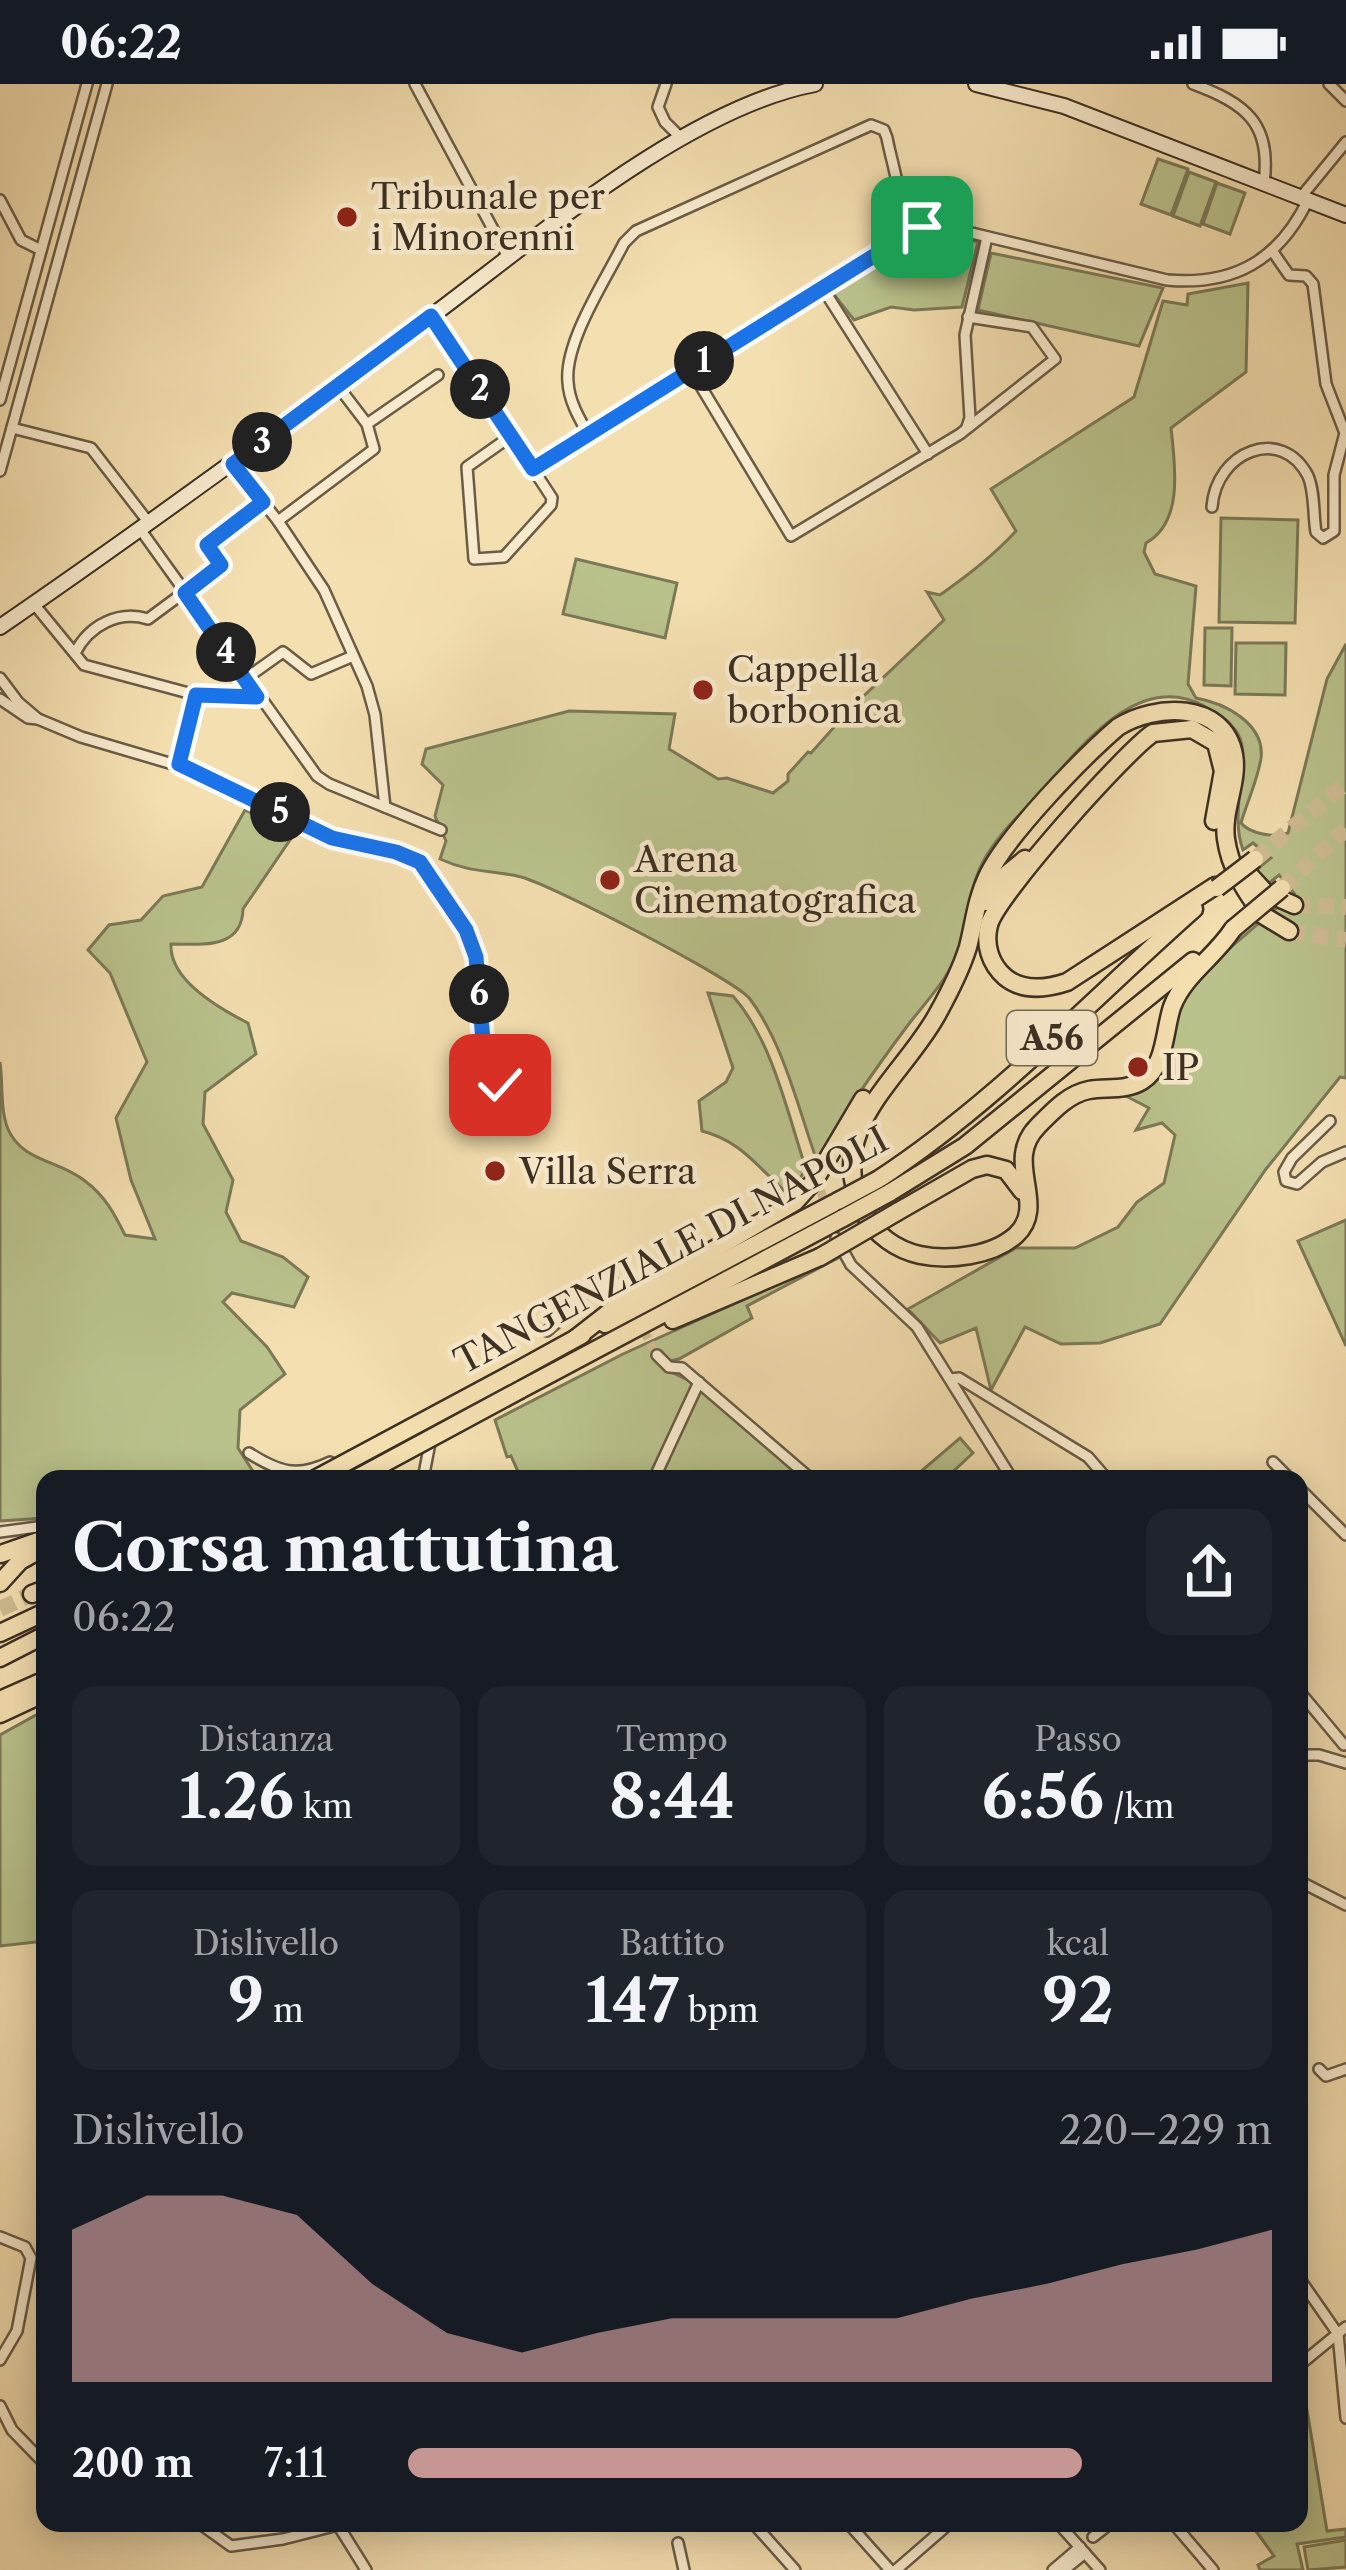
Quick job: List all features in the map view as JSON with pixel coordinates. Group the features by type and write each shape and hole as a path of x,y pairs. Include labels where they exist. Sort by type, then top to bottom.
{"highway":[{"path":"1233,929 1178,995 1150,1074 1130,1086 1071,1096 1033,1131 1022,1161 1029,1208 1016,1235 976,1253 927,1256 894,1245 867,1219 855,1188 855,1144 868,1109 936,1018 962,962 980,895 997,859 1118,727 1139,715 1188,711 1223,732 1235,765 1226,818 1228,851 1241,883 1262,914"},
{"path":"1255,859 1238,871 1216,887 1078,976 1046,988 1018,985 992,959 988,928 1000,902 1145,739 1173,729 1201,733 1216,743 1223,761 1214,822 1222,868 1246,903 1289,932"},
{"path":"1231,786 1232,828 1242,866 1264,892 1294,905"},
{"path":"600,1349 820,1257 897,1212 972,1169 1001,1167 1016,1178 1023,1197 1020,1219 1000,1238 973,1247 933,1250 909,1245 889,1234 871,1212 863,1194 860,1157 864,1133 879,1103 956,994 991,893 1002,878 1056,834"},
{"name":"TANGENZIALE DI NAPOLI","path":"884,1186 1216,887"},
{"name":"TANGENZIALE DI NAPOLI","path":"334,1470 516,1382 600,1349 979,1136 1282,888"},
{"path":"1108,974 1156,943"},
{"path":"576,1338 616,1306 803,1195 851,1116 962,962"},
{"name":"TANGENZIALE DI NAPOLI","path":"370,1470 516,1382 576,1338 840,1210"},
{"path":"1,1554 36,1546"},
{"path":"0,1583 36,1550"},
{"path":"0,1633 36,1616"},
{"path":"0,1658 36,1640"},
{"path":"0,1689 36,1678"},
{"path":"0,1700 36,1680"},
{"path":"0,1714 36,1697"}],"main road":[{"path":"0,627 681,138 759,100 815,84"},
{"path":"976,84 1064,106 1346,215"}],"street":[{"path":"0,400 87,84"},
{"path":"0,471 107,84"},
{"path":"415,84 509,259"},
{"path":"666,84 658,107 681,138"},
{"path":"1192,84 1243,106 1261,133 1268,158 1264,183"},
{"path":"1329,84 1346,101"},
{"path":"588,434 570,396 570,356 624,243 636,231 871,124 884,130 887,138 901,210 896,237 877,254"},
{"path":"901,210 912,225 1192,282 1231,274 1274,252 1288,238 1305,199 1346,142"},
{"path":"0,200 21,240 41,250"},
{"path":"533,469 877,254 944,228"},
{"path":"968,427 964,358 968,317 987,237"},
{"path":"1212,507 1213,484 1231,461 1256,449 1275,450 1305,472 1316,532 1323,538 1334,525 1334,475 1344,443 1343,424 1326,384 1312,280 1288,275 1274,252"},
{"path":"822,287 928,454"},
{"path":"431,316 512,436 552,498 551,505 504,556 474,559 467,467 512,436"},
{"path":"691,370 791,536 928,454 1055,358 1032,327 968,317"},
{"path":"367,424 438,375"},
{"path":"278,521 374,449 367,424 338,386"},
{"path":"12,428 92,448 185,593 317,776 441,830"},
{"path":"233,464 325,590 374,715 385,807"},
{"path":"75,653 116,616 135,614 148,619 221,565 207,545 263,502"},
{"path":"34,604 84,665 196,695 257,697"},
{"path":"245,679 283,652 311,674 352,656"},
{"path":"0,678 38,719 80,737 179,764 332,838 420,862 466,930 476,957 483,1041 500,1081 498,1088 469,1089 462,1111"},
{"path":"179,764 196,695"},
{"path":"0,699 28,718 38,719"},
{"path":"368,800 382,788"},
{"path":"1330,1121 1292,1158 1284,1172 1286,1181 1298,1184 1322,1162 1346,1152"},
{"path":"836,1238 851,1265 917,1327 1007,1470"},
{"path":"547,1330 577,1295 617,1284 621,1291"},
{"path":"657,1355 669,1367 682,1368 801,1470"},
{"path":"951,1379 959,1378 1088,1457 1099,1470"},
{"path":"658,1470 699,1382"},
{"path":"310,1470 402,1424 417,1423 427,1429 431,1441 425,1470"},
{"path":"249,1453 277,1470"},
{"path":"1273,1462 1281,1470"},
{"path":"1308,1497 1346,1535"},
{"path":"0,1532 36,1527"},
{"path":"1308,1702 1344,1745"},
{"path":"1308,1755 1346,1762"},
{"path":"1308,1886 1346,1905"},
{"path":"1319,2069 1326,2076 1346,2069"},
{"path":"0,2237 25,2247 31,2258 17,2331 0,2360"},
{"path":"1308,2291 1327,2318 1343,2327"},
{"path":"1308,2358 1343,2327"},
{"path":"1343,2327 1346,2418"},
{"path":"0,2406 12,2430 36,2455"},
{"path":"212,2532 231,2546 310,2532"},
{"path":"342,2532 366,2570"},
{"path":"761,2532 795,2570"},
{"path":"857,2532 893,2570 936,2532"},
{"path":"1066,2532 1100,2570"},
{"path":"1093,2537 1099,2532"},
{"path":"1181,2532 1213,2570"},
{"path":"679,2543 684,2570"},
{"path":"1053,2570 1082,2550"},
{"path":"1064,2570 1082,2550"}],"green space":[{"path":"1158,159 1188,169 1171,215 1141,204"},
{"path":"1189,172 1216,182 1200,226 1173,216"},
{"path":"1217,183 1245,193 1230,234 1203,224"},
{"path":"945,234 978,242 962,307 891,307 854,320 828,287 915,239"},
{"path":"991,253 1163,288 1139,346 978,310"},
{"path":"1248,283 1246,372 1171,428 1172,507 1144,552 1155,574 1196,586 1188,684 1196,698 1241,717 1261,746 1241,823 1250,830 1288,833 1327,679 1346,644 1346,1078 1340,1077 1266,1169 1160,1324 1100,1343 1061,1344 1025,1327 991,1390 976,1328 940,1343 908,1309 1016,1248 1075,1248 1118,1227 1137,1202 1164,1183 1175,1135 1162,1123 1136,1130 1149,1108 1122,1094 1139,1089 1188,984 1294,893 1279,875 1264,887 1251,874 1271,858 1253,843 1243,850 1238,818 1242,745 1231,725 1204,706 1179,697 1156,698 1112,719 1073,756 988,852 947,974 872,1075 817,1161 781,1056 750,999 679,954 539,883 440,859 446,841 435,816 443,785 422,764 426,749 569,711 675,714 669,749 718,779 773,793 852,707 944,620 927,592 940,595 1016,531 991,489 1134,397 1163,301 1187,305 1188,294"},
{"path":"1221,518 1298,520 1295,623 1219,622"},
{"path":"576,559 677,583 665,638 563,614"},
{"path":"1205,628 1232,628 1231,686 1204,685"},
{"path":"1236,643 1286,643 1285,695 1235,694"},
{"path":"245,810 294,834 243,909 236,932 218,942 171,944 178,970 187,981 248,1023 256,1054 205,1092 203,1124 233,1180 226,1212 241,1241 283,1257 308,1277 294,1307 232,1293 223,1302 267,1347 285,1374 240,1410 238,1448 252,1470 36,1470 36,1519 0,1521 0,1062 4,1114 14,1140 92,1187 125,1235 155,1239 131,1180 116,1118 147,1062 110,973 88,950 109,925 141,920 163,896 202,887"},
{"path":"708,993 733,996 769,1056 806,1169 789,1195 739,1149 702,1131 699,1101 726,1082 733,1068"},
{"path":"1346,1220 1346,1346 1298,1241"},
{"path":"835,1254 838,1258 747,1306 752,1318 679,1359 670,1361 661,1351 653,1355 665,1369 694,1383 676,1426 681,1432 701,1389 794,1470 517,1470 511,1456 507,1457 495,1420 623,1354"},
{"path":"960,1438 973,1453 955,1470 923,1470"},
{"path":"36,1715 36,1942 0,1946 0,1735"},
{"path":"1308,2416 1327,2531 1346,2529 1346,2537 1297,2544 1303,2570 1260,2570 1258,2565 1274,2556 1257,2532 1308,2532"},
{"path":"1346,2540 1346,2567 1308,2570 1304,2547"}],"tunnel":[{"path":"1255,859 1346,783"},
{"path":"1282,888 1346,829"},
{"path":"1294,905 1346,907"},
{"path":"1289,931 1346,940"},
{"path":"812,1165 827,1210"},
{"path":"631,1307 657,1355"},
{"path":"0,1609 32,1594"}],"place":[{"name":"Tribunale per i Minorenni","path":"347,217"},
{"name":"Cappella borbonica","path":"703,690"},
{"name":"Arena Cinematografica","path":"610,880"},
{"name":"IP","path":"1138,1067"},
{"name":"Villa Serra","path":"495,1171"}],"route":[{"path":"500,1085 483,1041 476,957 466,930 420,862 332,838 179,764 196,695 257,697 185,593 221,565 207,545 263,502 233,464 431,316 533,469 877,254 944,228 922,227"}]}
